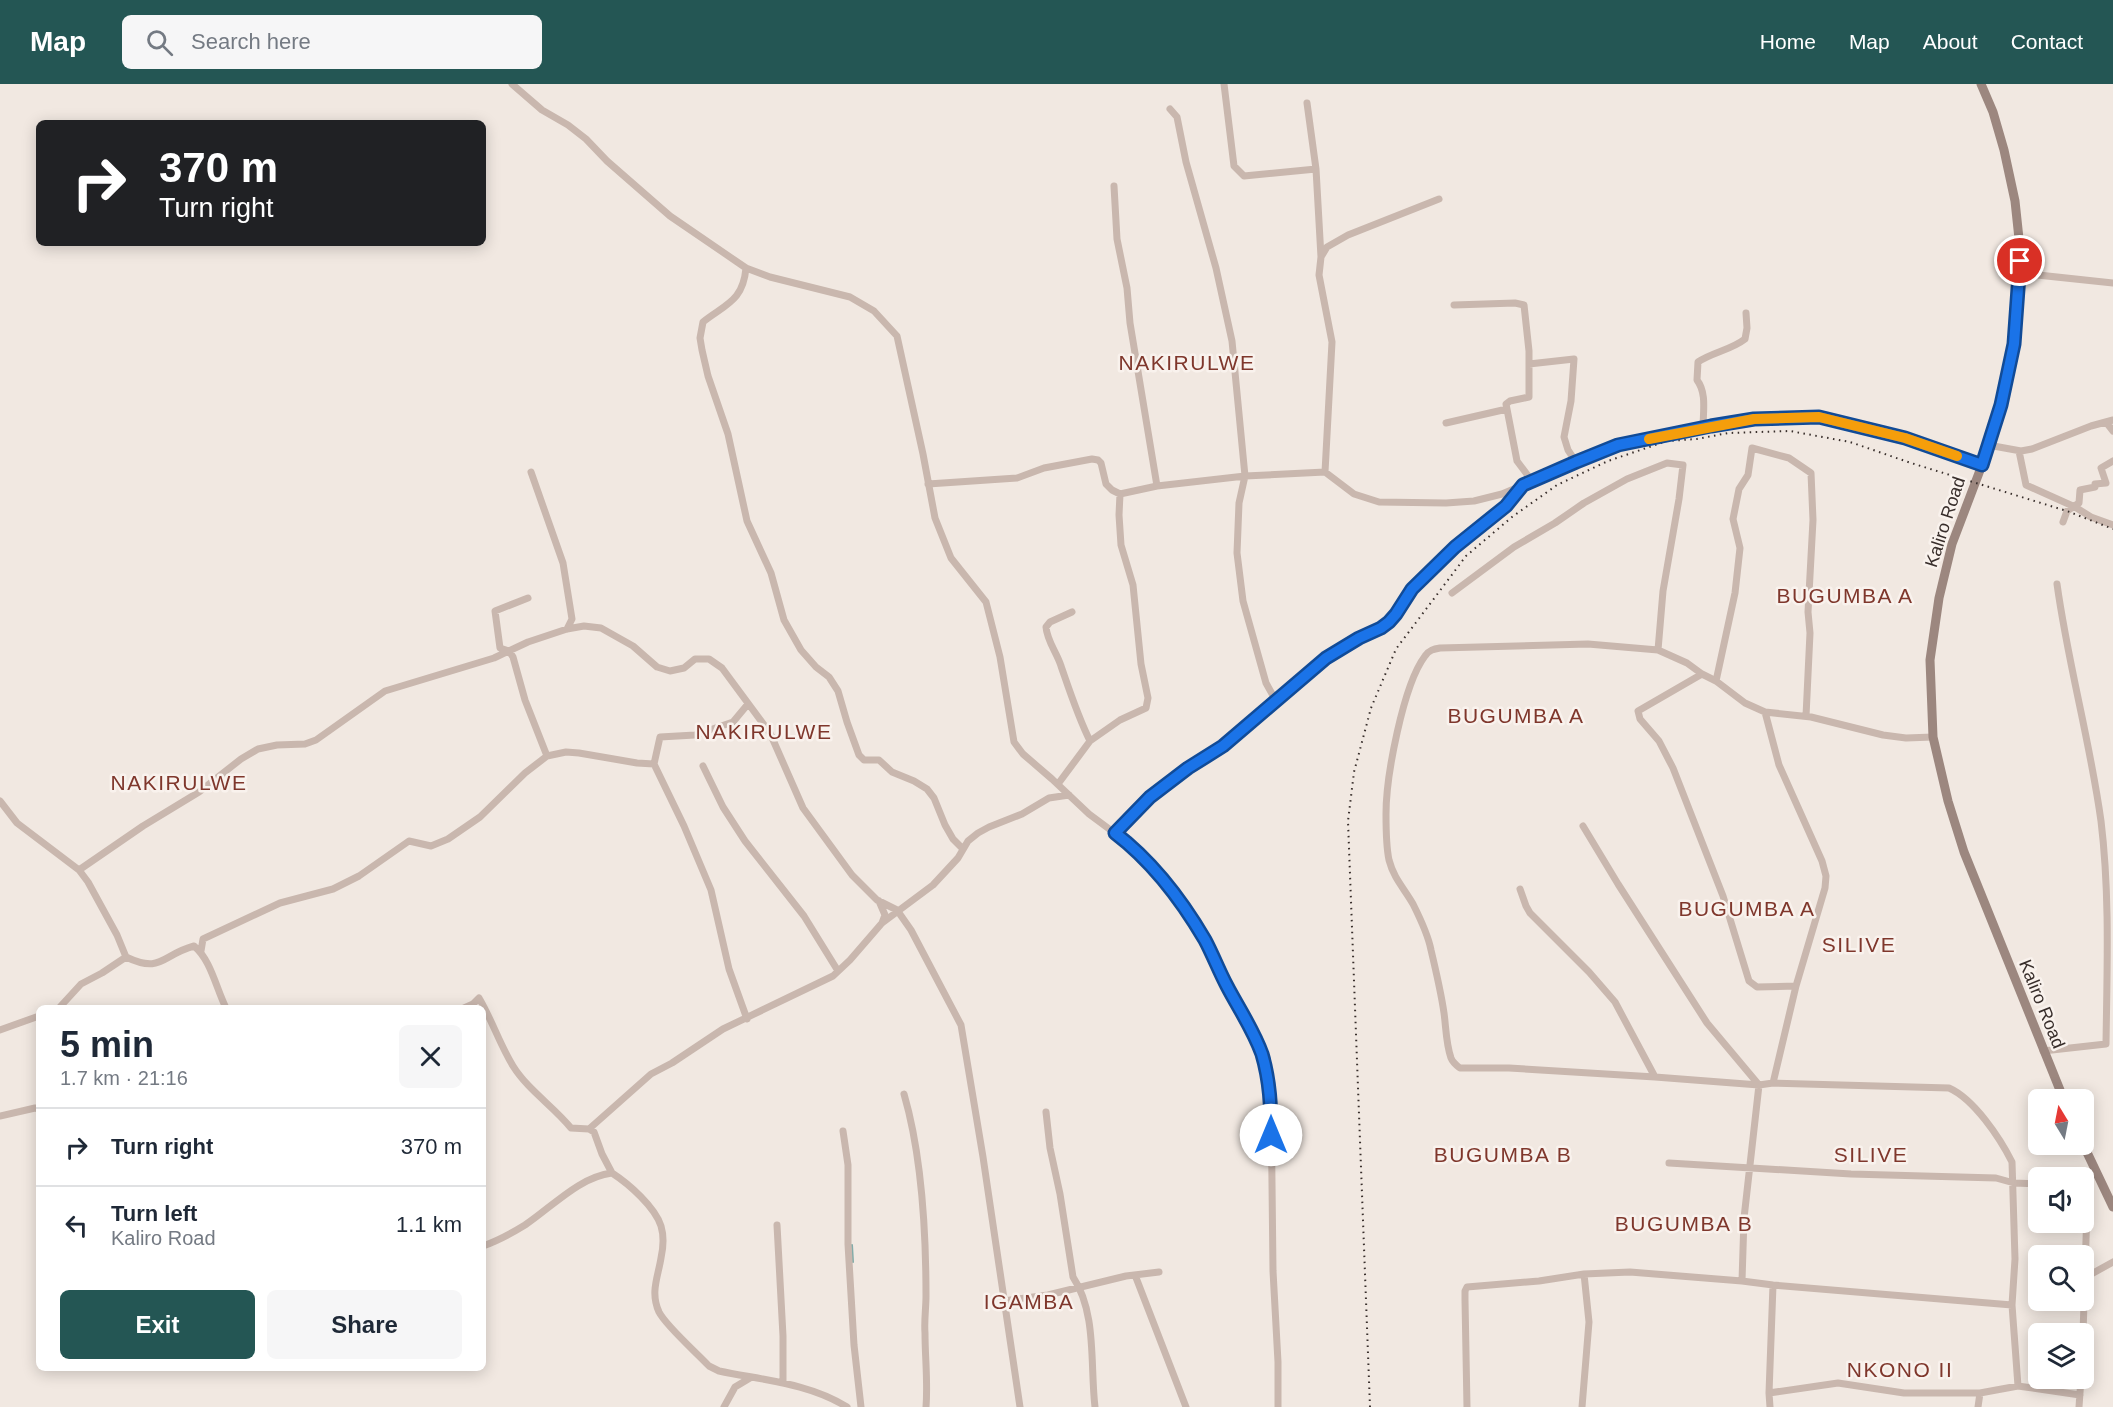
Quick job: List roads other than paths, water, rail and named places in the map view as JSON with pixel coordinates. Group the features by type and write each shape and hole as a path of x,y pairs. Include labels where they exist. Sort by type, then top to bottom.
{"main road":[{"name":"Kaliro Road","path":"1982,84 2004,150 2015,201 2020,248 2014,344 2001,405 1982,465 1952,544 1940,598 1930,660 1933,737 1948,801 1964,852 2059,1089"},
{"path":"2094,1182 2113,1207"}],"street":[{"path":"512,84 542,110 586,139 606,161 670,216 746,268 770,277 850,297 874,311 897,336 924,453 935,518 951,558 986,602 1000,657 1014,742 1023,754 1089,814 1150,864 1168,883 1206,942 1226,985 1251,1026 1262,1056 1271,1096 1273,1271 1278,1407"},
{"path":"1224,84 1234,166 1244,176 1316,169"},
{"path":"1307,103 1316,169 1321,257 1319,275 1332,342 1325,472"},
{"path":"1170,109 1177,117 1186,162 1216,268 1232,341 1245,476 1239,503 1237,553 1243,601 1266,683 1276,701"},
{"path":"1114,186 1117,239 1127,288 1130,322 1158,486"},
{"path":"1321,257 1327,247 1348,235 1439,200"},
{"path":"746,268 745,285 736,298 703,322 700,338 708,376 728,434 747,521 771,573 784,620 801,650 816,667 829,677 838,691 846,722 859,754 864,760 879,760 892,772 927,789 934,798 945,825 963,849"},
{"path":"2019,273 2113,283"},
{"path":"1454,305 1515,303 1524,305 1529,397 1506,404 1517,461 1532,481"},
{"path":"1703,428 1704,399 1701,385 1697,380 1698,362 1737,345 1745,339 1746,313"},
{"path":"1529,364 1574,359 1571,401 1564,436 1568,450 1576,462"},
{"path":"1446,423 1507,409"},
{"path":"928,484 1017,478 1044,468 1092,459 1101,463 1106,484 1120,494 1158,486 1245,476 1325,472 1354,494 1379,502 1474,501 1502,494 1618,445 1754,419 1819,417 1905,438 1982,465"},
{"path":"1988,445 2019,450 2042,446 2109,421 2113,431"},
{"path":"1716,681 1734,593 1740,548 1733,519 1739,489 1748,475 1752,448 1789,459 1811,473 1814,520 1808,612 1810,653 1806,716"},
{"path":"2019,450 2026,485 2075,507 2091,517 2113,525"},
{"path":"2063,522 2067,511 2079,503 2080,490 2095,487 2095,484 2106,483 2101,468 2113,461"},
{"path":"1452,592 1515,547 1584,503 1627,480 1667,463 1683,465 1663,591 1658,650"},
{"path":"531,472 563,563 572,619 567,629"},
{"path":"1115,833 1150,797 1188,768 1223,746 1326,658 1389,622 1412,589 1455,547 1506,506 1523,485"},
{"path":"1058,784 1090,741 1120,720 1146,708 1148,698 1141,664 1133,585 1121,545 1120,494"},
{"path":"2043,1051 2109,1044 2110,909 2101,824 2092,763 2072,673 2057,584"},
{"path":"528,598 495,611 500,648 509,651 513,657 525,700 548,756"},
{"path":"1072,612 1050,622 1046,627 1047,635 1061,665 1081,724 1090,741"},
{"path":"79,870 143,826 199,792 241,759 258,749 277,745 305,744 316,740 385,691 494,658 548,635 584,626 601,628 633,646 657,667 670,671 684,668 695,659 708,658 722,668 770,733 803,808 852,875 879,901 897,910 928,959 961,1025 1020,1407"},
{"path":"1933,737 1906,738 1883,735 1806,716 1765,712 1745,703 1716,681 1674,656 1658,650 1588,644 1499,645 1432,649 1426,654 1416,671 1404,706 1388,786 1386,814 1389,860 1397,882 1412,902 1426,932 1444,1010 1450,1056 1460,1068 1509,1068 1758,1085 1773,1083 1949,1088 1958,1092 1971,1103 2006,1150 2012,1162 2014,1183 2012,1305 2018,1386"},
{"path":"1702,674 1638,711 1640,719 1659,741 1673,768 1723,896 1749,981 1756,987 1796,986"},
{"path":"747,1019 729,969 711,890 654,764 660,737 694,735 733,722 748,704"},
{"path":"1765,712 1779,765 1822,861 1826,876 1823,897 1796,986 1773,1083"},
{"path":"201,951 203,939 280,903 333,889 359,876 409,841 431,846 448,839 480,817 525,773 548,756 566,752 637,764 654,764"},
{"path":"704,766 723,807 746,841 804,916 838,971"},
{"path":"882,922 933,885 958,858 968,841 989,826 1022,814 1049,798 1069,795"},
{"path":"0,801 17,823 79,870 106,914 126,957 141,965 154,965 180,950 194,946 201,951 225,1005"},
{"path":"1583,826 1707,1023 1758,1085 1748,1168 1742,1281"},
{"path":"1520,889 1530,913 1589,972 1615,1002 1655,1077"},
{"path":"589,1129 651,1074 672,1063 723,1029 825,982 838,971 882,922 885,915 879,901"},
{"path":"61,1005 81,984 102,974 126,957"},
{"path":"473,1005 479,998 482,1005"},
{"path":"486,1012 513,1066 528,1085 571,1128 589,1129 594,1132 612,1173 638,1192 661,1226 663,1241 661,1258 654,1282 655,1298 660,1313 709,1366 719,1371 817,1392 847,1407"},
{"path":"0,1030 36,1017"},
{"path":"904,1094 923,1211 926,1296 924,1333 928,1390 926,1407"},
{"path":"0,1116 36,1108"},
{"path":"1046,1112 1072,1277 1080,1288 1087,1315 1095,1407"},
{"path":"843,1131 848,1165 848,1244 854,1345 861,1407"},
{"path":"1669,1163 1851,1174 1996,1178 2014,1183 2028,1184"},
{"path":"486,1245 524,1226 588,1180 601,1174 612,1173"},
{"path":"777,1225 783,1383"},
{"path":"2094,1273 2113,1262"},
{"path":"1003,1301 1159,1272"},
{"path":"1467,1407 1465,1291 1467,1287 1539,1281 1584,1274 1630,1272 2012,1305"},
{"path":"1582,1407 1589,1322 1584,1274"},
{"path":"1135,1275 1186,1407"},
{"path":"1770,1407 1773,1285"},
{"path":"724,1407 735,1387 750,1378"},
{"path":"1769,1394 1838,1383 1904,1393 1980,1393 2018,1386 2080,1395"},
{"path":"2079,1407 2080,1389"},
{"path":"1978,1407 1980,1393"}],"waterway":[{"path":"852,1245 853,1262"}],"railway":[{"path":"1370,1407 1348,821 1354,772 1371,708 1396,649 1466,556 1512,517 1557,485 1608,461 1667,441 1697,439 1728,433 1790,431 1850,442 2067,511 2113,529"}],"district":[{"name":"NAKIRULWE","path":"1187,363"},
{"name":"BUGUMBA A","path":"1845,596"},
{"name":"BUGUMBA A","path":"1516,716"},
{"name":"NAKIRULWE","path":"764,732"},
{"name":"NAKIRULWE","path":"179,783"},
{"name":"BUGUMBA A","path":"1747,909"},
{"name":"SILIVE","path":"1859,945"},
{"name":"BUGUMBA B","path":"1503,1155"},
{"name":"SILIVE","path":"1871,1155"},
{"name":"BUGUMBA B","path":"1684,1224"},
{"name":"IGAMBA","path":"1029,1302"},
{"name":"NKONO II","path":"1900,1370"}]}
